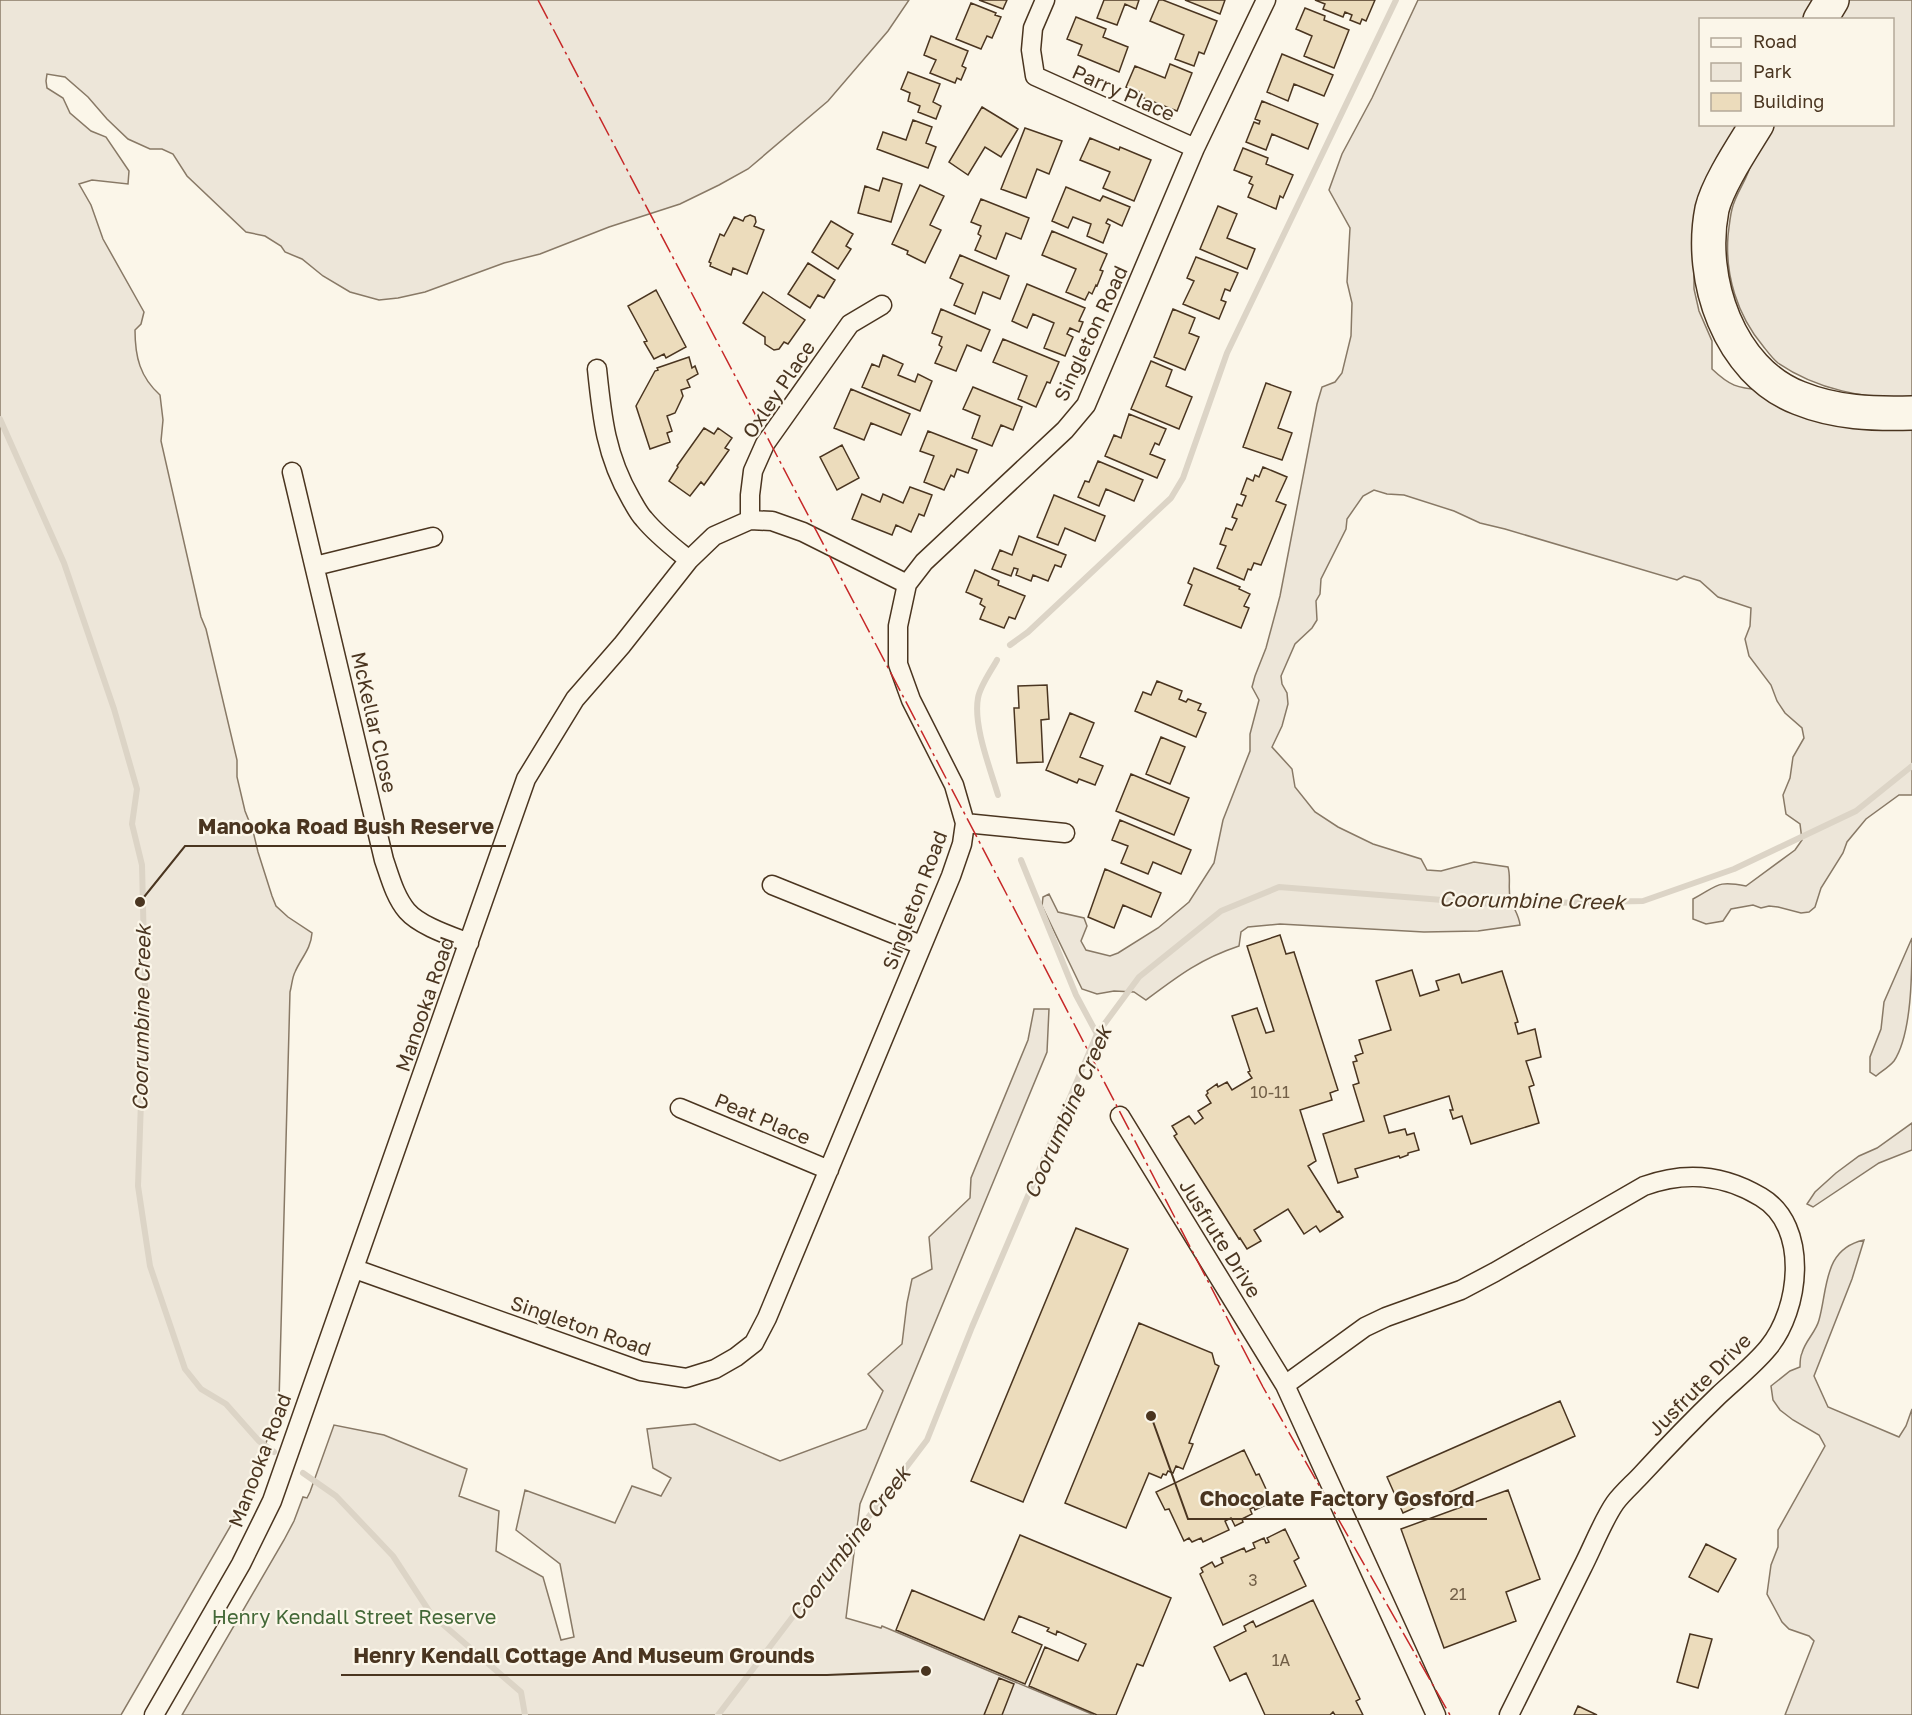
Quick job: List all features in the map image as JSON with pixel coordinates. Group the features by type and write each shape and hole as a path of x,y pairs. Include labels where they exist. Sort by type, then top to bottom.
{"highway":[{"path":"1821,18 1832,0"},
{"path":"1756,126 1729,171 1713,207 1708,248 1712,285 1724,320 1746,358 1777,386 1797,398 1842,410 1865,413 1912,413"}],"street":[{"name":"Parry Place","path":"1046,0 1033,27 1031,50 1035,76 1195,148"},
{"name":"Singleton Road","path":"355,1269 641,1371 686,1378 715,1369 736,1357 754,1342 767,1318 829,1170 951,876 962,844 965,823 954,785 911,700 898,664 898,626 907,584 924,562 1065,430 1086,405 1195,148 1266,0"},
{"name":"Oxley Place","path":"750,520 753,471 765,444 850,324 882,304"},
{"path":"597,369 601,412 609,451 625,488 642,517 660,536 689,560"},
{"name":"McKellar Close","path":"292,471 384,860 393,886 408,912 432,928 469,943"},
{"path":"750,520 772,521 802,532 907,584"},
{"name":"Manooka Road","path":"154,1715 241,1564 272,1501 526,780 575,699 622,645 689,560 714,536 750,520"},
{"path":"315,566 433,537"},
{"path":"965,823 1065,833"},
{"path":"772,885 921,945"},
{"name":"Peat Place","path":"680,1108 829,1170"},
{"name":"Jusfrute Drive","path":"1120,1116 1285,1385 1436,1715"},
{"name":"Jusfrute Drive","path":"1285,1385 1365,1327 1461,1290 1644,1186 1664,1179 1688,1176 1709,1178 1747,1189 1765,1200 1788,1227 1794,1247 1795,1267 1793,1290 1780,1329 1769,1348 1686,1426 1615,1503 1509,1715"}],"green space":[{"path":"0,0 909,0 888,31 828,101 748,169 680,204 609,227 540,254 504,263 425,292 379,300 350,292 323,276 302,259 285,252 281,246 265,236 246,232 187,176 173,154 162,149 150,149 128,139 88,97 65,77 47,74 47,88 63,98 70,113 91,131 106,137 129,171 128,184 92,180 79,184 91,205 103,239 144,312 141,324 135,330 136,349 143,374 160,395 163,420 161,441 201,617 206,629 237,760 237,777 245,811 276,906 312,933 308,949 294,974 290,992 279,1402 271,1431 230,1527 121,1715 0,1715"},
{"path":"1418,0 1912,0 1912,397 1877,397 1842,391 1808,380 1778,363 1754,334 1735,294 1728,251 1732,209 1751,163 1694,253 1694,289 1699,311 1712,341 1712,369 1724,379 1740,387 1761,390 1912,428 1912,795 1899,795 1866,819 1847,842 1843,853 1821,888 1815,907 1809,912 1801,913 1769,906 1761,908 1753,905 1731,909 1723,921 1706,924 1693,919 1693,899 1718,885 1746,886 1795,850 1802,840 1800,824 1786,814 1783,795 1790,778 1793,757 1804,738 1802,728 1785,713 1771,685 1749,656 1745,639 1750,626 1751,608 1718,597 1700,581 1684,576 1677,580 1480,523 1454,511 1404,495 1387,494 1374,490 1363,496 1347,519 1346,529 1321,579 1320,594 1316,601 1317,620 1295,644 1281,676 1288,704 1282,726 1272,747 1292,769 1295,787 1315,812 1338,827 1373,844 1421,859 1427,870 1441,871 1474,862 1508,867 1510,897 1520,925 1478,931 1424,932 1280,924 1248,927 1241,932 1239,946 1201,962 1146,1000 1134,992 1114,991 1097,994 1082,989 1042,906 1043,897 1049,894 1058,912 1084,918 1087,926 1081,941 1086,950 1110,956 1158,928 1189,902 1214,863 1223,820 1250,751 1250,734 1259,700 1252,687 1266,648 1280,596 1317,404 1322,387 1335,382 1342,373 1351,336 1352,303 1347,282 1350,228 1329,190 1342,154 1372,98"},
{"path":"1912,938 1910,1002 1904,1035 1894,1061 1876,1076 1870,1072 1870,1057 1881,1029 1884,1002"},
{"name":"Henry Kendall Street Reserve","path":"1034,1009 1049,1009 1047,1052 860,1504 846,1618 881,1628 882,1626 1094,1715 182,1715 284,1540 303,1497 307,1498 334,1425 384,1435 467,1469 459,1496 499,1511 496,1551 543,1577 561,1640 574,1637 560,1564 516,1530 525,1490 615,1523 632,1486 661,1496 671,1478 653,1468 647,1429 695,1424 780,1461 866,1429 883,1391 868,1374 902,1344 912,1279 932,1269 929,1237 970,1198 971,1178 1028,1040"},
{"path":"1912,1123 1912,1150 1879,1163 1813,1207 1807,1204 1815,1192 1836,1173"},
{"path":"1864,1240 1852,1279 1814,1376 1828,1407 1899,1437 1912,1409 1912,1715 1785,1715 1814,1641 1809,1636 1789,1629 1782,1622 1767,1594 1771,1565 1778,1547 1778,1530 1825,1446 1819,1435 1780,1410 1773,1400 1771,1386 1790,1371 1800,1367 1803,1349 1819,1320 1826,1283 1834,1261 1851,1245"}],"building":[{"path":"979,0 1007,0 1003,9"},
{"path":"1104,0 1139,0 1136,9 1125,4 1117,25 1097,18"},
{"path":"1159,0 1217,21 1204,54 1199,52 1194,66 1175,59 1184,35 1150,21"},
{"path":"1185,0 1225,0 1220,14"},
{"path":"1315,0 1375,0 1366,21 1362,19 1360,24 1350,20 1352,15 1345,12 1343,17 1323,9 1325,4"},
{"path":"971,3 1001,17 992,38 987,36 981,49 956,39"},
{"path":"1305,8 1325,16 1324,20 1349,30 1334,68 1304,56 1312,36 1296,29"},
{"path":"1076,17 1106,29 1103,37 1128,47 1119,72 1078,55 1082,45 1067,39"},
{"path":"931,36 968,51 962,66 966,68 961,80 957,78 955,83 930,73 936,60 924,55"},
{"path":"1282,54 1333,75 1324,96 1294,84 1288,101 1267,92"},
{"path":"1170,64 1192,73 1177,111 1141,97 1143,93 1126,87 1135,66 1165,78"},
{"path":"908,72 940,84 933,102 941,106 936,119 918,112 920,106 908,101 910,93 901,89"},
{"path":"1262,101 1318,124 1308,149 1272,134 1266,150 1246,142 1254,122 1259,124 1260,121 1255,119"},
{"path":"982,107 1018,129 1001,157 985,147 968,175 949,162"},
{"path":"913,120 932,127 926,143 936,147 928,168 877,149 883,132 906,140"},
{"path":"1025,128 1062,141 1049,174 1037,169 1026,198 1001,189"},
{"path":"1090,138 1151,160 1134,201 1103,188 1110,172 1080,160"},
{"path":"1243,148 1268,158 1266,164 1293,175 1283,198 1280,196 1276,209 1248,197 1253,185 1249,183 1252,177 1234,170"},
{"path":"883,178 902,184 891,222 858,213 865,186 879,191"},
{"path":"920,185 944,196 930,225 941,230 925,263 907,254 908,251 892,244"},
{"path":"1066,187 1100,201 1103,196 1130,207 1122,226 1108,219 1106,223 1110,225 1103,243 1087,236 1091,224 1073,217 1068,228 1052,221"},
{"path":"981,199 1029,218 1021,239 1006,233 996,259 975,250 981,236 978,234 981,226 971,222"},
{"path":"1218,206 1237,214 1227,238 1255,249 1247,269 1200,249"},
{"path":"750,215 755,217 754,226 764,230 747,274 733,268 731,275 710,266 709,262 720,234 724,236 734,217 743,221"},
{"path":"831,221 853,234 846,246 851,249 838,269 812,252"},
{"path":"1052,231 1107,254 1100,270 1103,271 1097,286 1092,294 1089,292 1085,300 1066,292 1076,269 1042,255"},
{"path":"960,255 1009,276 1000,299 983,292 975,314 954,305 963,284 950,278"},
{"path":"1196,257 1238,273 1230,291 1225,289 1221,300 1226,302 1219,319 1183,304 1194,281 1187,278"},
{"path":"808,263 835,280 824,298 818,295 810,308 788,294"},
{"path":"1027,284 1085,308 1079,321 1083,322 1079,332 1070,328 1067,334 1073,337 1065,356 1044,348 1054,323 1033,314 1027,328 1012,321"},
{"path":"656,290 686,347 666,358 664,354 654,359 628,306"},
{"path":"763,292 805,320 788,344 784,342 779,349 774,350 765,344 765,337 743,323"},
{"path":"941,309 990,330 981,351 967,345 956,371 935,363 942,347 939,345 942,337 932,333"},
{"path":"1173,309 1195,318 1189,333 1199,337 1185,370 1154,357"},
{"path":"1003,339 1059,362 1036,407 1018,399 1027,376 993,362"},
{"path":"883,355 903,364 898,375 915,382 918,374 932,381 920,411 862,387 872,364 879,367"},
{"path":"689,357 692,368 695,366 698,374 687,380 690,387 681,390 683,396 675,413 667,416 672,431 667,433 670,442 650,449 636,406 655,371 658,370 657,368"},
{"path":"1151,361 1172,370 1166,386 1192,397 1179,429 1131,409"},
{"path":"1266,383 1291,392 1278,428 1292,433 1282,460 1243,447"},
{"path":"973,387 1022,407 1013,430 1001,425 992,446 972,438 980,416 963,409"},
{"path":"851,389 910,414 901,435 871,423 864,440 834,428"},
{"path":"1129,414 1166,429 1159,445 1155,443 1150,454 1165,460 1157,478 1105,456 1114,435 1121,438"},
{"path":"704,428 714,434 718,428 732,438 725,448 729,450 704,485 701,482 690,496 669,481"},
{"path":"928,431 977,450 968,473 957,469 954,477 951,475 944,490 924,482 934,456 920,451"},
{"path":"842,445 859,478 837,490 820,457"},
{"path":"1098,461 1143,480 1134,501 1106,489 1099,506 1078,497 1085,481 1089,482"},
{"path":"1263,467 1287,477 1276,501 1286,505 1261,565 1254,563 1251,570 1248,569 1244,580 1217,568 1226,546 1220,544 1226,528 1232,530 1237,519 1232,517 1237,504 1242,506 1246,496 1241,494 1247,478 1253,481 1255,475 1259,477"},
{"path":"910,487 932,495 924,516 919,514 911,532 896,525 892,535 852,519 862,494 880,502 883,494 903,503"},
{"path":"1054,495 1105,516 1095,541 1065,528 1058,545 1037,537"},
{"path":"1019,536 1066,555 1061,567 1055,565 1048,581 1033,575 1031,581 1016,575 1018,569 1014,568 1011,576 992,569 1000,550 1012,555"},
{"path":"1194,568 1240,587 1239,589 1250,594 1244,606 1249,608 1241,628 1184,605 1192,585 1188,583"},
{"path":"975,570 999,581 998,585 1025,596 1015,619 1009,617 1004,628 980,619 985,607 980,604 982,599 966,592"},
{"path":"1157,681 1182,691 1179,699 1186,702 1188,699 1201,704 1198,710 1206,713 1196,737 1135,711 1143,692 1151,695"},
{"path":"1047,685 1049,719 1041,720 1043,762 1017,763 1014,708 1019,708 1018,686"},
{"path":"1070,713 1094,723 1080,757 1103,766 1095,785 1079,779 1077,783 1046,770"},
{"path":"1161,737 1185,747 1170,784 1146,774"},
{"path":"1131,774 1189,798 1174,835 1116,811"},
{"path":"1120,820 1191,850 1181,874 1153,862 1148,874 1121,863 1128,846 1112,840"},
{"path":"1105,869 1161,893 1151,917 1123,905 1114,928 1088,917"},
{"path":"1280,935 1286,954 1294,952 1338,1090 1330,1093 1332,1100 1300,1110 1316,1161 1308,1166 1337,1212 1339,1211 1343,1217 1320,1232 1316,1226 1304,1234 1288,1209 1254,1230 1261,1241 1247,1249 1174,1136 1177,1134 1172,1126 1189,1116 1195,1124 1203,1118 1198,1111 1211,1103 1206,1095 1207,1091 1217,1084 1218,1087 1227,1082 1232,1090 1252,1078 1248,1072 1250,1071 1232,1016 1257,1008 1266,1033 1274,1031 1247,946"},
{"path":"1412,970 1420,996 1439,990 1436,981 1459,974 1462,983 1502,971 1518,1022 1515,1023 1518,1034 1535,1029 1541,1057 1526,1061 1534,1085 1529,1087 1539,1123 1471,1144 1462,1116 1453,1119 1449,1096 1384,1116 1389,1133 1405,1129 1407,1135 1414,1133 1419,1150 1400,1158 1399,1156 1355,1169 1358,1177 1338,1183 1323,1134 1364,1121 1353,1085 1359,1083 1353,1062 1357,1061 1355,1056 1363,1053 1359,1040 1391,1030 1376,981"},
{"path":"1076,1228 1128,1249 1023,1502 971,1481"},
{"path":"1139,1323 1212,1353 1215,1364 1219,1366 1189,1443 1193,1444 1183,1469 1176,1466 1173,1473 1168,1471 1161,1478 1149,1473 1126,1528 1065,1503"},
{"path":"1560,1401 1575,1436 1403,1513 1387,1477"},
{"path":"1244,1450 1256,1475 1259,1474 1272,1502 1255,1510 1254,1507 1250,1509 1252,1514 1235,1526 1231,1518 1225,1521 1229,1530 1203,1542 1201,1538 1192,1542 1189,1538 1184,1541 1169,1509 1165,1510 1156,1492"},
{"path":"1508,1490 1540,1579 1506,1592 1516,1621 1444,1648 1401,1529"},
{"path":"1285,1529 1299,1558 1294,1561 1306,1586 1223,1625 1200,1574 1203,1572 1201,1568 1212,1562 1215,1567 1223,1563 1221,1558 1244,1548 1246,1552 1255,1548 1253,1543 1264,1538 1266,1543 1269,1542 1267,1538"},
{"path":"1020,1535 1171,1598 1143,1666 1137,1664 1116,1715 1097,1715 1029,1686 1045,1647 1078,1661 1086,1644 1057,1631 1056,1635 1047,1631 1049,1628 1019,1616 1012,1632 1042,1645 1025,1684 896,1630 912,1590 984,1620"},
{"path":"1706,1544 1736,1559 1718,1592 1689,1577"},
{"path":"1313,1600 1360,1699 1356,1701 1363,1715 1335,1715 1333,1712 1330,1715 1265,1715 1246,1673 1230,1681 1214,1647 1246,1631 1244,1626 1253,1621 1256,1627"},
{"path":"1690,1634 1712,1639 1698,1688 1677,1682"},
{"path":"999,1678 1014,1684 1002,1715 984,1715"},
{"path":"1578,1706 1597,1715 1574,1715"}],"waterway":[{"path":"1010,645 1028,632 1171,498 1183,478 1227,353 1396,0"},
{"name":"Coorumbine Creek","path":"0,419 64,563 114,709 137,789 132,824 142,865 145,989 138,1186 150,1266 185,1369 201,1389 226,1404 259,1441 274,1452"},
{"path":"997,660 981,689 977,709 983,746 998,795"},
{"name":"Coorumbine Creek","path":"718,1715 927,1440 972,1327 1097,1034 1139,977 1221,911 1279,887 1493,904 1643,901 1734,869 1856,811 1912,766"},
{"path":"1021,860 1076,995 1097,1034"},
{"name":"Coorumbine Creek","path":"303,1473 336,1496 393,1556 431,1614 521,1692 525,1715"}],"power":[{"path":"538,0 1263,1387 1450,1715"}],"place":[{"name":"Manooka Road Bush Reserve","path":"140,902"},
{"name":"Chocolate Factory Gosford","path":"1151,1416"},
{"name":"Henry Kendall Cottage And Museum Grounds","path":"926,1671"}]}
